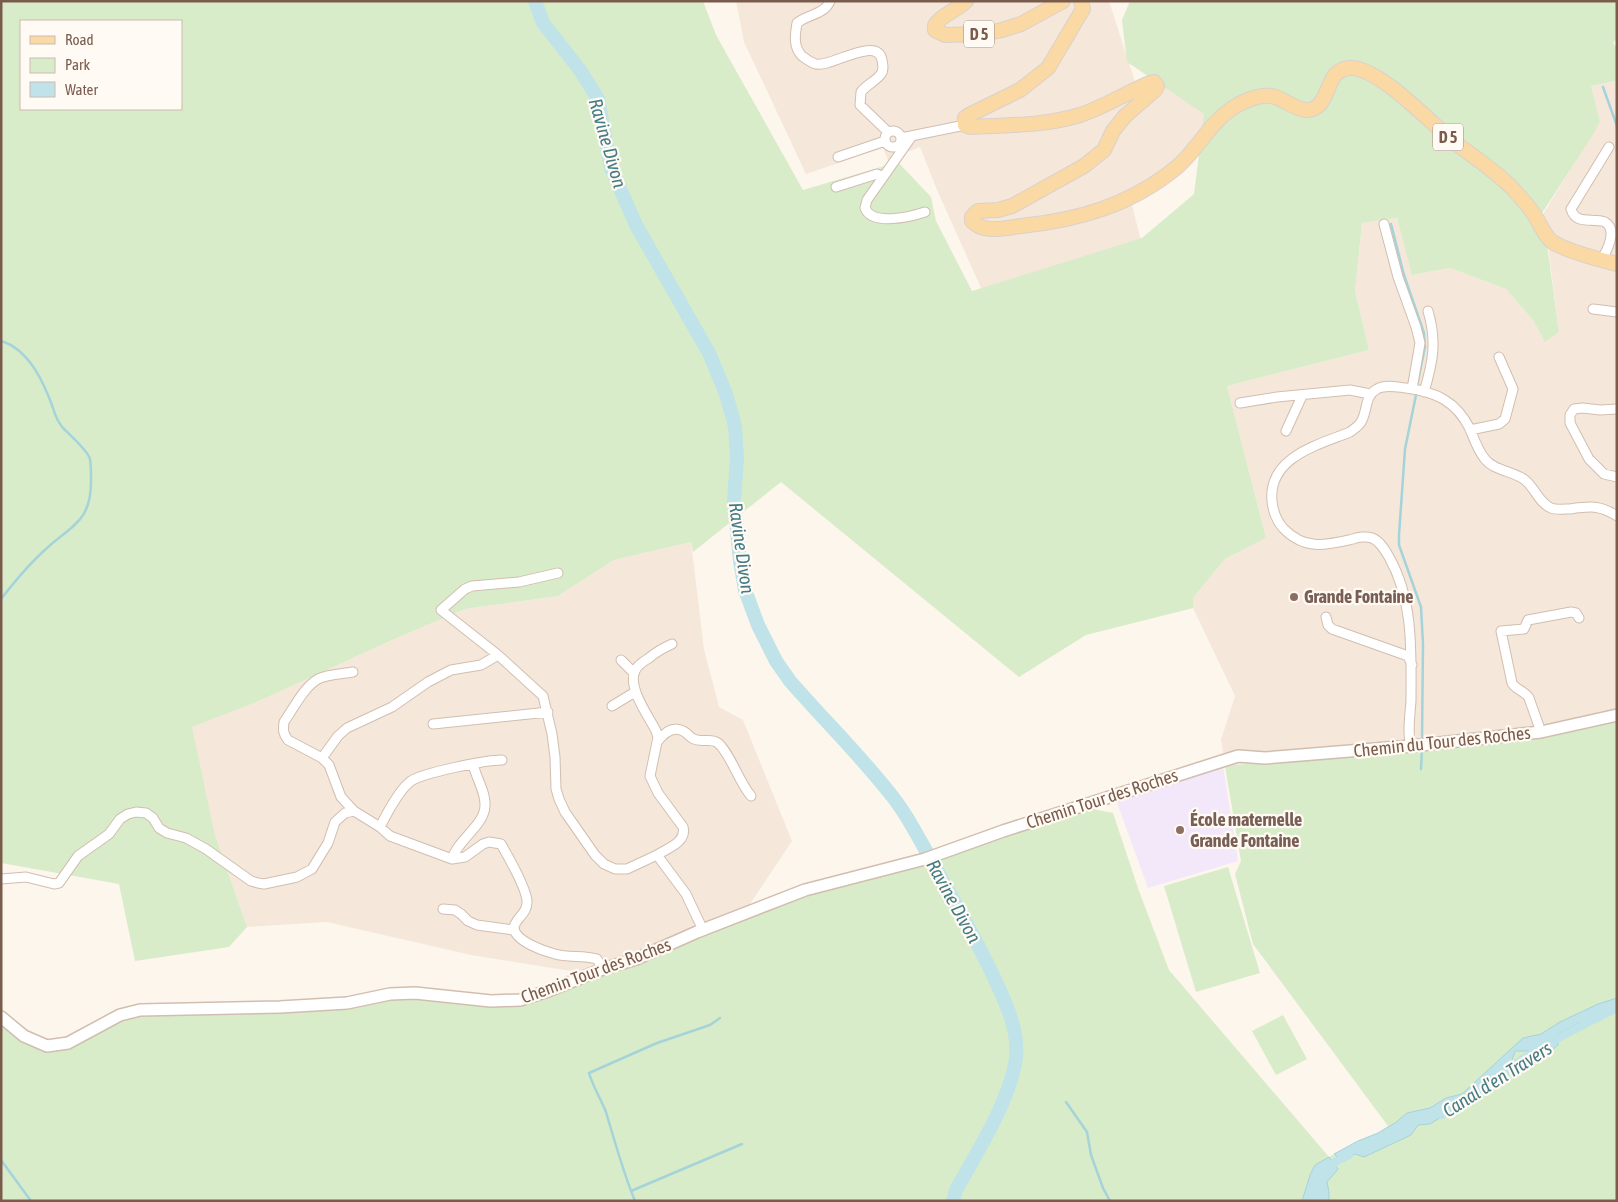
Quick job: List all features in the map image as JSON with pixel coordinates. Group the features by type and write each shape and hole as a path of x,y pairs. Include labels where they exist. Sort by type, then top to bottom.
{"main road":[{"name":"D 5","path":"966,1 956,10 938,21 935,25 935,30 945,35 983,34 1002,30 1021,24 1063,1"},
{"path":"965,125 965,118 968,115 1020,90 1048,68 1083,9 1081,1"},
{"name":"D 5","path":"965,125 970,127 1022,125 1058,121 1082,114 1152,82 1157,86 1113,130 1104,150 1084,166 1012,206 998,210 978,211 972,217 972,221 976,224 989,229 1047,223 1090,214 1142,191 1177,166 1231,109 1259,96 1279,98 1300,108 1312,109 1320,104 1334,76 1340,71 1349,68 1366,72 1389,85 1449,138 1481,161 1511,188 1532,211 1550,240 1558,245 1617,264"}],"street":[{"path":"830,1 822,11 797,23 795,44 798,52 807,60 817,64 825,64 869,50 877,52 882,57 884,68 880,75 860,92 860,105 886,137 891,147 897,146 901,138"},
{"path":"901,138 965,125"},
{"path":"838,157 886,137 894,131 901,138"},
{"path":"912,136 866,200 864,208 866,212 877,218 912,216 925,212"},
{"path":"1601,260 1612,246 1613,234 1610,226 1605,222 1577,218 1572,215 1571,209 1609,147"},
{"path":"836,187 877,174 883,177"},
{"path":"1384,224 1398,277 1420,343 1412,389"},
{"path":"1593,309 1617,312"},
{"path":"1424,392 1434,349 1434,335 1428,311"},
{"path":"1470,430 1499,424 1505,419 1513,389 1499,357"},
{"path":"1411,746 1412,665 1408,610 1402,587 1390,558 1381,544 1371,537 1327,545 1312,545 1296,539 1282,528 1274,513 1272,496 1274,481 1283,466 1300,452 1350,432 1357,427 1361,422 1370,394 1376,389 1386,386 1412,389 1437,395 1451,403 1465,419 1487,462 1514,473 1527,481 1541,500 1551,508 1564,509 1594,506 1606,509 1617,516"},
{"path":"1240,403 1350,390 1370,394"},
{"path":"1286,431 1302,396"},
{"path":"1617,409 1574,409 1570,415 1570,423 1589,459 1604,474 1617,478"},
{"path":"558,573 519,582 472,586 465,589 441,610 498,655 544,696 555,757 556,788 559,799 565,812 595,855 604,864 615,869 627,869 657,854 680,841 684,832 683,827 653,785 650,776 657,743 656,731 635,692 633,680 634,672 644,662 663,648 672,644"},
{"path":"1541,732 1529,698 1514,687 1512,683 1501,631 1524,629 1528,620 1571,612 1576,613 1579,618"},
{"path":"1326,617 1328,625 1332,629 1408,656 1412,665"},
{"path":"322,758 338,736 347,728 392,707 428,682 451,670 481,665 498,655"},
{"path":"621,660 634,672"},
{"path":"353,672 319,679 307,688 284,722 284,735 288,740 322,758 329,765 342,797 354,812 380,827 390,836 452,859 465,857 482,844 489,842 501,844 525,893 527,903 525,912 515,924 514,930 518,938 556,954 586,956 597,959 603,969"},
{"path":"612,706 635,692"},
{"path":"433,724 548,712"},
{"name":"Chemin du Tour des Roches","path":"1265,758 1411,746 1541,732 1617,715"},
{"path":"657,743 662,735 676,729 700,741 712,740 723,749 744,788 751,796"},
{"name":"Chemin Tour des Roches","path":"1,1017 24,1036 35,1042 47,1046 55,1046 74,1040 120,1015 140,1010 280,1007 347,1003 390,994 414,993 506,1002 534,996 603,969 636,959 703,930 805,890 925,859 1011,828 1238,756 1265,758"},
{"path":"380,827 409,782 420,776 487,760 502,760"},
{"path":"452,859 456,848 484,812 484,797 473,764"},
{"path":"1,879 26,877 54,884 59,883 78,856 110,834 120,819 136,812 146,813 154,818 159,828 167,833 186,838 206,849 251,881 264,884 297,877 312,869 328,843 335,822 345,812 354,812"},
{"path":"657,854 686,894 703,930"},
{"path":"443,909 455,910 468,921 477,925 514,930"}],"shaded area":[{"path":"736,1 1109,1 1137,88 1199,69 1213,126 1197,146 1130,197 1147,265 991,310 937,190 920,147 888,160 883,148 806,174 744,42"},
{"path":"1617,77 1617,720 1540,736 1225,766 1221,740 1235,696 1193,608 1193,598 1225,559 1266,538 1227,386 1369,350 1355,291 1362,223 1397,218 1413,275 1450,268 1506,289 1533,320 1545,341 1559,332 1548,246 1540,219 1600,121 1591,86 1615,81"},
{"path":"691,542 704,649 719,707 743,720 792,841 740,919 590,974 471,955 327,922 247,927 215,835 191,727 259,701 465,609 558,596 614,560"},
{"name":"École maternelle Grande Fontaine","path":"1223,766 1238,861 1148,888 1116,800"}],"green space":[{"path":"1,1 703,1 716,35 803,190 898,162 931,197 936,221 972,291 1142,238 1194,194 1204,114 1127,62 1122,20 1130,1 1617,1 1617,38 1613,43 1617,48 1617,77 1615,81 1591,86 1600,121 1533,227 1547,244 1559,332 1545,342 1533,320 1506,289 1450,268 1412,275 1397,218 1362,223 1355,291 1369,350 1227,386 1266,538 1225,559 1193,598 1193,608 1086,635 1019,677 781,482 693,552 691,542 614,560 558,596 465,609 259,701 192,727 215,835 247,927 229,947 135,961 119,884 1,863"},
{"path":"1617,720 1617,1201 1,1201 1,1017 47,1046 120,1015 280,1007 390,994 520,1000 805,890 1088,808 1113,813 1139,891 1169,970 1329,1157 1358,1141 1378,1133 1388,1126 1253,944 1235,874 1241,861 1225,766 1540,736"},
{"path":"1228,867 1260,973 1196,992 1164,886"},
{"path":"1283,1015 1307,1059 1276,1075 1252,1031"}],"water":[{"path":"1617,998 1617,1008 1579,1023 1558,1034 1558,1045 1551,1051 1515,1051 1505,1072 1493,1077 1484,1090 1430,1124 1418,1125 1411,1135 1364,1157 1355,1154 1343,1162 1334,1154 1378,1133 1407,1113 1430,1108 1446,1098 1462,1094 1523,1038 1541,1034 1560,1022 1598,1004"},
{"path":"1329,1157 1338,1169 1327,1182 1329,1201 1302,1201 1315,1165"}],"waterway":[{"name":"Ravine Divon","path":"535,1 543,23 580,70 598,99 611,168 636,225 709,353 726,394 735,426 737,459 734,500 740,561 745,590 758,625 776,661 790,681 852,749 905,815 976,942 996,981 1013,1023 1016,1057 1008,1090 983,1143 956,1190 953,1201"},
{"path":"1603,87 1617,126"},
{"path":"1391,224 1404,275 1424,333 1425,347 1417,386"},
{"path":"1,341 20,351 34,368 63,428 89,456 91,478 91,492 85,512 80,520 47,548 17,579 1,599"},
{"path":"1416,395 1405,449 1399,545 1421,607 1423,644 1422,740"},
{"path":"1421,769 1422,748"},
{"name":"Canal d'en Travers","path":"1442,1115 1472,1097 1530,1054 1617,1008"},
{"path":"635,1201 606,1112 589,1073 657,1043 710,1025 720,1018"},
{"path":"1066,1102 1087,1132 1091,1155 1103,1188 1110,1201"},
{"path":"631,1191 742,1144"},
{"name":"Canal d'en Travers","path":"1328,1170 1335,1162 1349,1155"},
{"path":"1,1160 31,1201"}],"place":[{"name":"Grande Fontaine","path":"1294,597"},
{"name":"École maternelle Grande Fontaine","path":"1180,830"}]}
